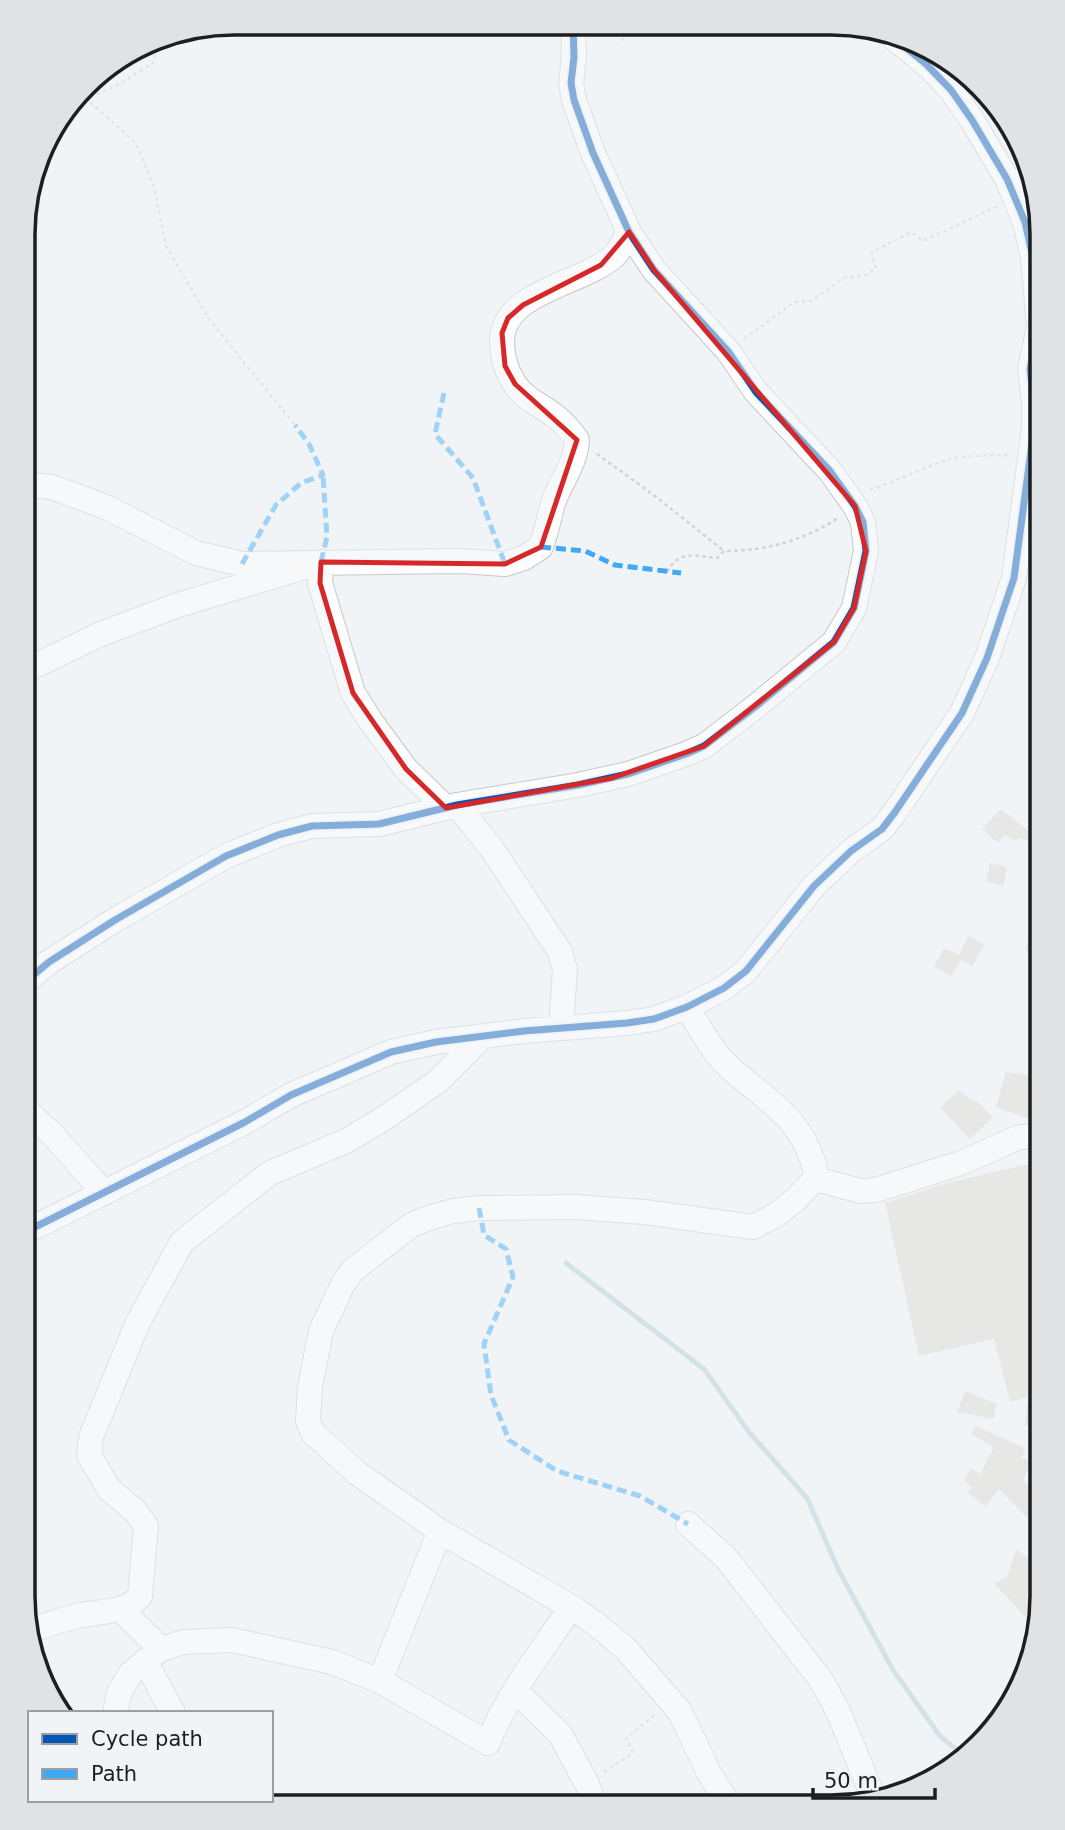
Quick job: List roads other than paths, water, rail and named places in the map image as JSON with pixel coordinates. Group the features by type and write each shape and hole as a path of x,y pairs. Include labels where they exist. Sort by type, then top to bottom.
{"street":[{"path":"35,973 115,920 214,863 256,843 312,827 379,824 451,806 550,791 612,778 704,746 834,642 855,608 866,551 863,522 830,471 756,392 728,351 654,270 629,232 593,153 574,100 570,83 574,57 573,35"},
{"path":"910,51 951,90 1019,187 1030,243"},
{"path":"35,485 52,487 106,507 196,554 242,564 460,561 505,564 524,558 541,547 552,505 575,459 577,440 556,417 527,398 515,384 505,366 502,333 508,318 523,305 553,287 601,265 616,254 629,232"},
{"path":"35,1227 245,1122 291,1095 358,1065 407,1048 561,1027 654,1019 687,1007 724,988 746,971 814,886 851,851 882,829 962,713 987,658 1014,578 1030,456"},
{"path":"35,666 102,634 175,606 321,562"},
{"path":"321,562 320,583 353,693 406,769 451,806 492,849 560,952 565,970 561,1027"},
{"path":"687,1007 729,1068 775,1104 796,1125 815,1166 815,1179 776,1215 753,1227 645,1212 529,1206 453,1211 410,1226 353,1270 343,1284 321,1331 317,1348 310,1387 310,1427 313,1433 357,1473 440,1531 571,1607 626,1649 680,1712 723,1795"},
{"path":"38,1628 81,1615 120,1609 135,1603 139,1596 146,1526 135,1511 109,1489 89,1455 91,1437 138,1322 182,1242 270,1173 346,1141 383,1119 438,1081 481,1038"},
{"path":"35,1118 54,1135 104,1193"},
{"path":"815,1179 861,1191 876,1190 961,1163 1017,1138 1030,1136"},
{"path":"688,1524 726,1558 821,1680 838,1711 871,1791"},
{"path":"380,1681 440,1531"},
{"path":"115,1711 119,1693 131,1673 153,1655 184,1642 232,1640 332,1662 380,1681 488,1743 499,1716 571,1607"},
{"path":"120,1609 153,1655 172,1711"},
{"path":"515,1690 560,1734 592,1795"}],"waterway":[{"path":"566,1263 704,1369 749,1432 807,1498 839,1571 893,1670 940,1736 957,1750"}]}
